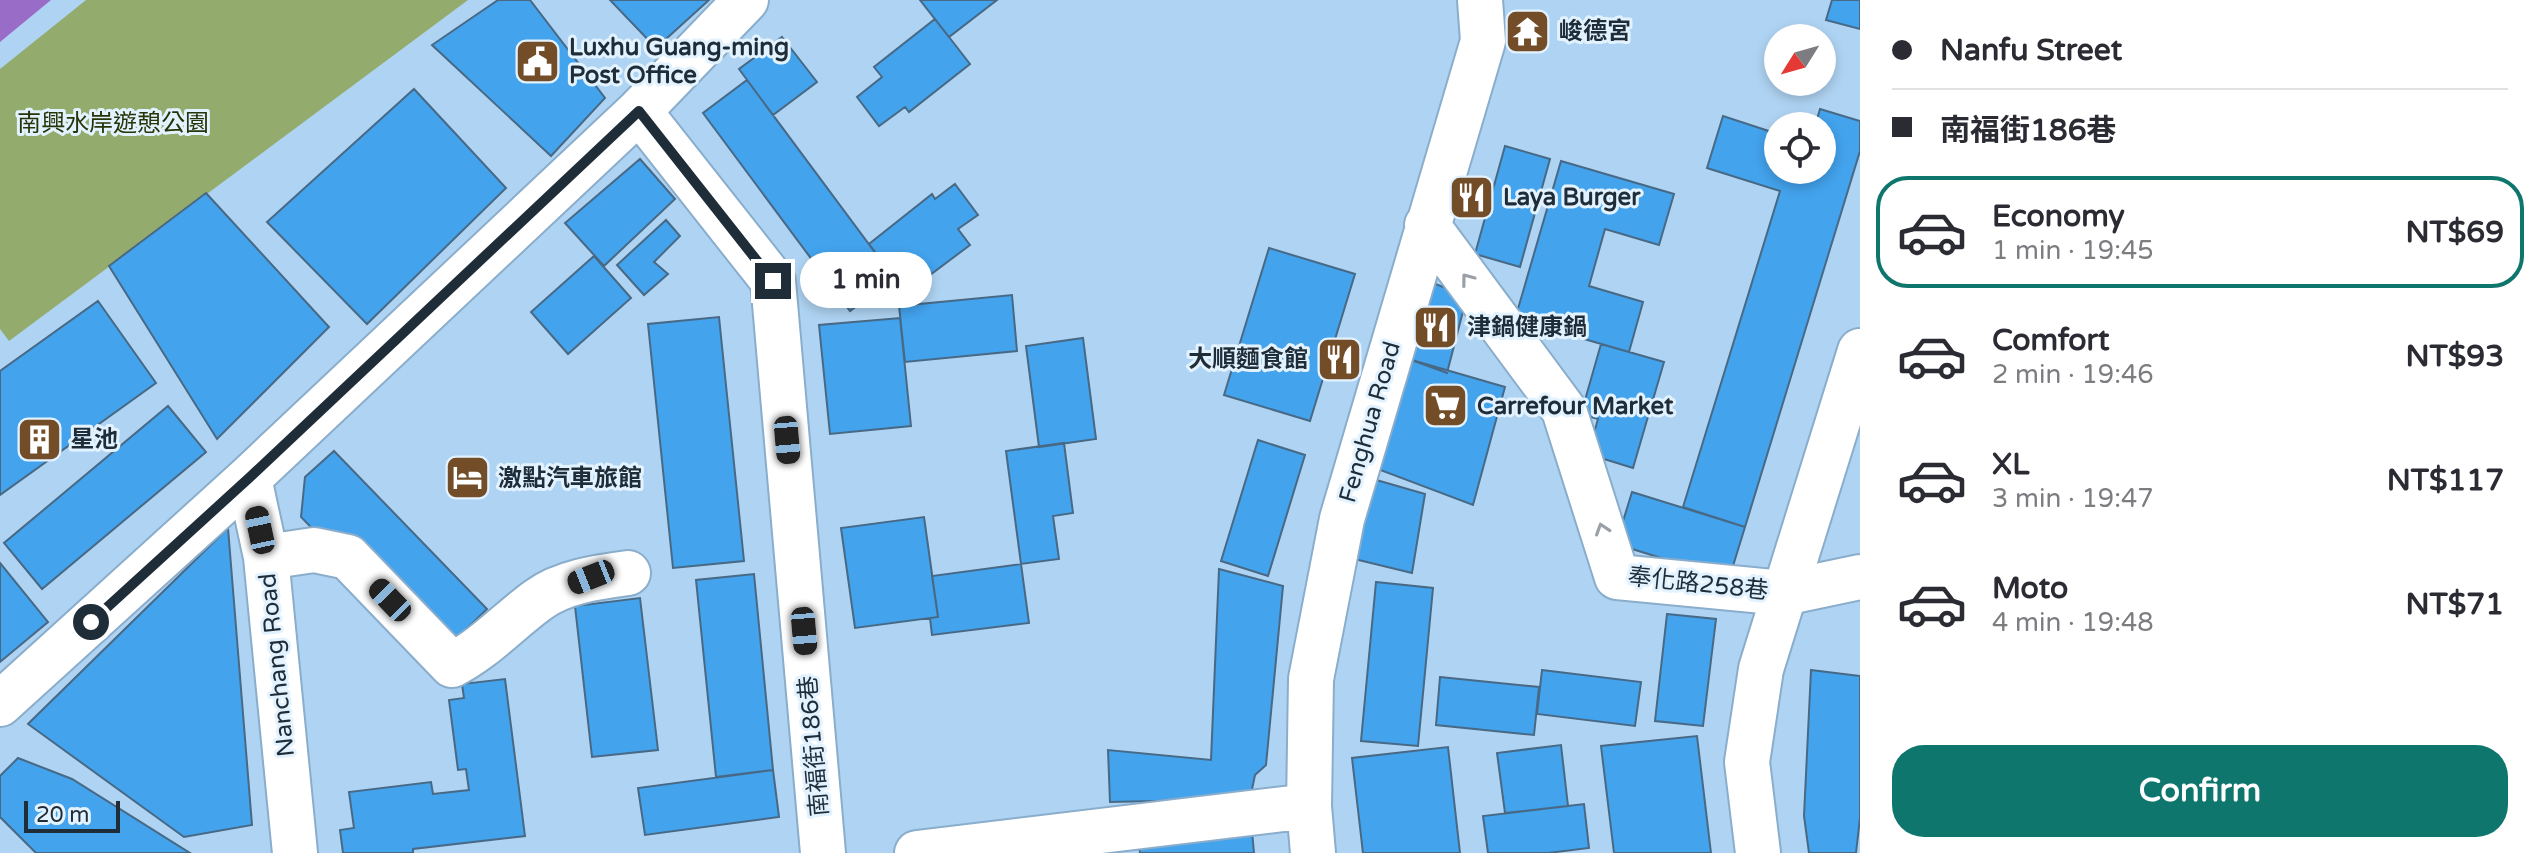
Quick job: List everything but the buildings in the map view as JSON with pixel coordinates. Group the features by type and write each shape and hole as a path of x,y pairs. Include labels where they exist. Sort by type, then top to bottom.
{"street":[{"path":"0,704 249,478 639,111 746,0"},
{"name":"Fenghua Road","path":"1313,853 1309,806 1311,679 1342,519 1483,41 1480,0"},
{"name":"南福街186巷","path":"639,111 773,281 823,853"},
{"name":"奉化路258巷","path":"1427,225 1564,410 1617,577 1784,593 1860,351"},
{"name":"Nanchang Road","path":"249,478 266,557 295,853"},
{"path":"266,557 314,550 348,557 452,665 467,658 541,597 591,577 628,573"},
{"path":"1758,853 1747,762 1761,669 1784,593 1860,577"},
{"path":"917,853 1309,806"}],"green space":[{"name":"南興水岸遊憩公園","path":"86,0 468,0 9,341 0,329 0,69"}],"shaded area":[{"path":"0,0 51,0 0,42"}],"place":[{"name":"峻德宮","path":"1528,31"},
{"name":"Luxhu Guang-ming Post Office","path":"538,61"},
{"name":"Laya Burger","path":"1472,197"},
{"name":"津鍋健康鍋","path":"1436,327"},
{"name":"大順麵食館","path":"1339,359"},
{"name":"Carrefour Market","path":"1446,406"},
{"name":"星池","path":"39,439"},
{"name":"激點汽車旅館","path":"467,478"}],"route":[{"path":"91,622 249,478 639,111 773,281"}]}
